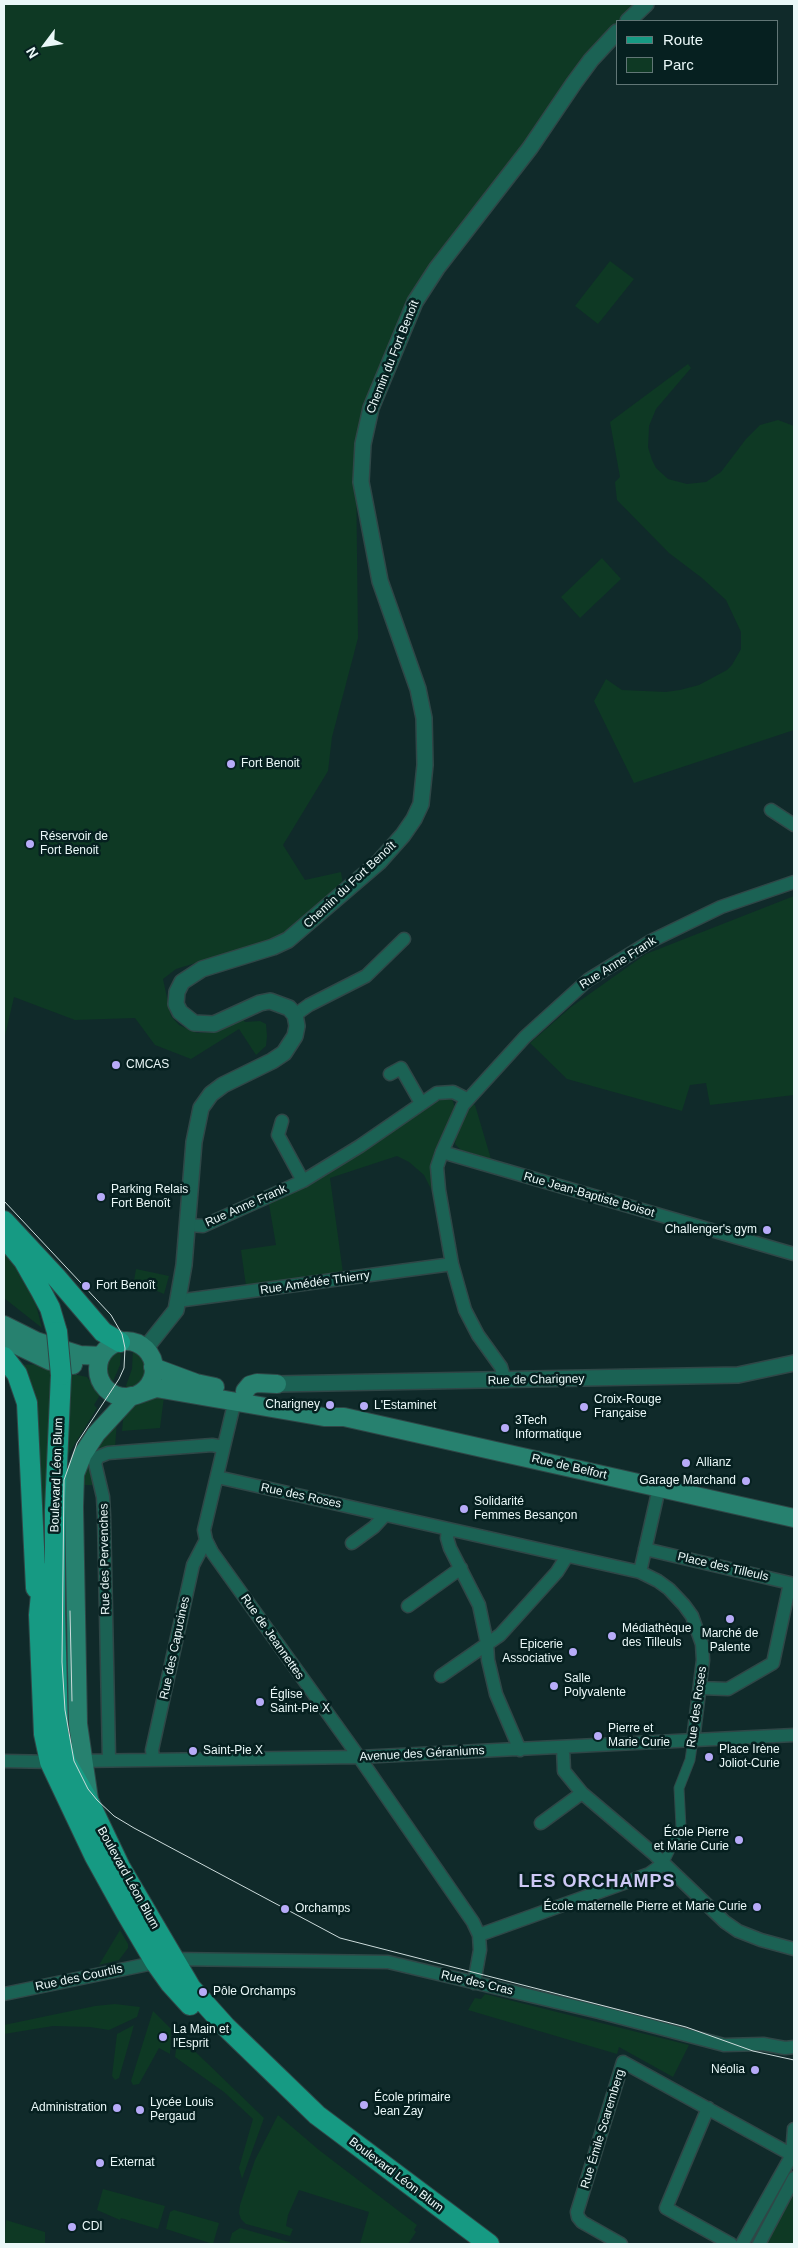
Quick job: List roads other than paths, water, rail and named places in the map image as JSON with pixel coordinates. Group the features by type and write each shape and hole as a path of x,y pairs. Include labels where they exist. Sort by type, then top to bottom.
{"main road":[{"path":"4,1221 56,1277 103,1332 120,1342"},
{"path":"4,1236 24,1261 50,1308 57,1373"},
{"path":"4,1247 19,1265 36,1295 52,1331"},
{"path":"4,1325 36,1341 100,1362"},
{"path":"4,1339 50,1361 100,1362"},
{"path":"66,1761 78,1724 74,1507 76,1474 83,1454 96,1434 135,1395 150,1383 153,1367 145,1349 128,1340 106,1349 100,1362 102,1384 107,1390 124,1397 135,1395"},
{"path":"4,1356 17,1374 27,1403 34,1578 39,1615"},
{"name":"Rue de Belfort","path":"153,1367 196,1383 324,1417 344,1417 794,1518"},
{"name":"Boulevard Léon Blum","path":"57,1373 39,1615 44,1734 66,1761 90,1804 164,1960 170,1983 230,2048 301,2119 465,2244"},
{"name":"Boulevard Léon Blum","path":"57,1373 54,1613 58,1732 103,1873 164,1960 226,2027 317,2115 488,2244"},
{"name":"Rue de Belfort","path":"135,1395 156,1388 240,1395 238,1394 268,1400 276,1391 337,1411 344,1417"}],"street":[{"path":"629,20 646,4"},
{"name":"Chemin du Fort Benoît","path":"296,1016 289,1008 270,1001 260,1003 214,1024 203,1025 186,1018 180,1012 176,1004 176,992 182,982 202,969 273,947 288,940 379,862 414,818 421,804 425,765 424,718 418,689 390,612 375,559 361,482 361,460 367,424 389,363 415,302 437,268 530,148 591,60 616,33"},
{"path":"771,810 794,825"},
{"name":"Rue Anne Frank","path":"189,1226 203,1226 303,1181 360,1146 437,1093 453,1092 467,1099 525,1037 588,980 651,941 721,908 794,882"},
{"path":"145,1349 173,1315 177,1301 189,1226 194,1142 201,1108 212,1094 223,1085 272,1061 284,1053 295,1036 296,1016 309,1005 366,976 404,940"},
{"path":"390,1074 401,1068 421,1103"},
{"path":"467,1099 437,1167 439,1190 452,1264 465,1310 478,1335 501,1367 505,1381"},
{"name":"Rue Anne Frank","path":"282,1121 278,1135 303,1181"},
{"name":"Rue Jean-Baptiste Boisot","path":"442,1152 794,1254"},
{"name":"Rue Amédée Thierry","path":"177,1301 452,1264"},
{"name":"Rue de Charigney","path":"276,1391 505,1381 738,1375 794,1363"},
{"path":"206,1540 204,1530 218,1477 223,1447 240,1395"},
{"name":"Rue des Pervenches","path":"109,1759 104,1516 103,1498 95,1463 98,1457 108,1453 212,1445 223,1447"},
{"name":"Rue des Roses","path":"218,1477 640,1572 669,1589 692,1616 702,1644 703,1660 690,1760 679,1788 681,1827 663,1864"},
{"path":"640,1572 659,1488"},
{"path":"352,1543 374,1527 385,1515"},
{"path":"448,1529 447,1538 450,1548 479,1605 496,1694 520,1750"},
{"name":"Rue de Jeannettes","path":"206,1540 265,1627 461,1903 479,1935"},
{"name":"Rue des Capucines","path":"154,1758 152,1750 193,1565 206,1540"},
{"name":"Place des Tilleuls","path":"645,1549 790,1583 773,1663 728,1689 700,1688"},
{"path":"441,1676 500,1634 521,1614 557,1572 567,1556"},
{"path":"408,1606 460,1568"},
{"name":"Avenue des Géraniums","path":"4,1762 154,1758 359,1757 794,1735"},
{"path":"563,1748 564,1770 582,1793 663,1864 725,1922 761,1940 794,1948"},
{"path":"541,1823 582,1793"},
{"path":"474,1983 480,1950 479,1935 649,1874 663,1864"},
{"name":"Rue des Cras","path":"164,1960 388,1962 599,2012 724,2045 763,2044 785,2048 794,2047"},
{"name":"Rue des Courtils","path":"4,1994 164,1960"},
{"name":"Rue Émile Scaremberg","path":"621,2244 582,2222 577,2212 623,2062 793,2156"},
{"path":"708,2108 666,2208 731,2244"},
{"path":"742,2244 793,2156 794,2129"},
{"path":"759,2244 794,2178"}],"tram line":[{"path":"4,1201 111,1315 122,1334 125,1348 124,1368 119,1379 77,1443 64,1480 62,1662 65,1710 74,1761 88,1789 97,1800 114,1816 134,1828 340,1938 686,2027 753,2051 794,2060"},
{"path":"70,1611 72,1701"}],"place":[{"name":"Fort Benoit","path":"231,764"},
{"name":"Réservoir de Fort Benoit","path":"30,844"},
{"name":"CMCAS","path":"116,1065"},
{"name":"Parking Relais Fort Benoît","path":"101,1197"},
{"name":"Challenger's gym","path":"767,1230"},
{"name":"Fort Benoît","path":"86,1286"},
{"name":"Charigney","path":"330,1405"},
{"name":"L'Estaminet","path":"364,1406"},
{"name":"Croix-Rouge Française","path":"584,1407"},
{"name":"3Tech Informatique","path":"505,1428"},
{"name":"Allianz","path":"686,1463"},
{"name":"Garage Marchand","path":"746,1481"},
{"name":"Solidarité Femmes Besançon","path":"464,1509"},
{"name":"Marché de Palente","path":"730,1619"},
{"name":"Médiathèque des Tilleuls","path":"612,1636"},
{"name":"Epicerie Associative","path":"573,1652"},
{"name":"Salle Polyvalente","path":"554,1686"},
{"name":"Église Saint-Pie X","path":"260,1702"},
{"name":"Pierre et Marie Curie","path":"598,1736"},
{"name":"Saint-Pie X","path":"193,1751"},
{"name":"Place Irène Joliot-Curie","path":"709,1757"},
{"name":"École Pierre et Marie Curie","path":"739,1840"},
{"name":"École maternelle Pierre et Marie Curie","path":"757,1907"},
{"name":"Orchamps","path":"285,1909"},
{"name":"Pôle Orchamps","path":"203,1992"},
{"name":"La Main et l'Esprit","path":"163,2037"},
{"name":"Néolia","path":"755,2070"},
{"name":"École primaire Jean Zay","path":"364,2105"},
{"name":"Administration","path":"117,2108"},
{"name":"Lycée Louis Pergaud","path":"140,2110"},
{"name":"Externat","path":"100,2163"},
{"name":"CDI","path":"72,2227"}],"district":[{"name":"LES ORCHAMPS","path":"597,1882"}]}
